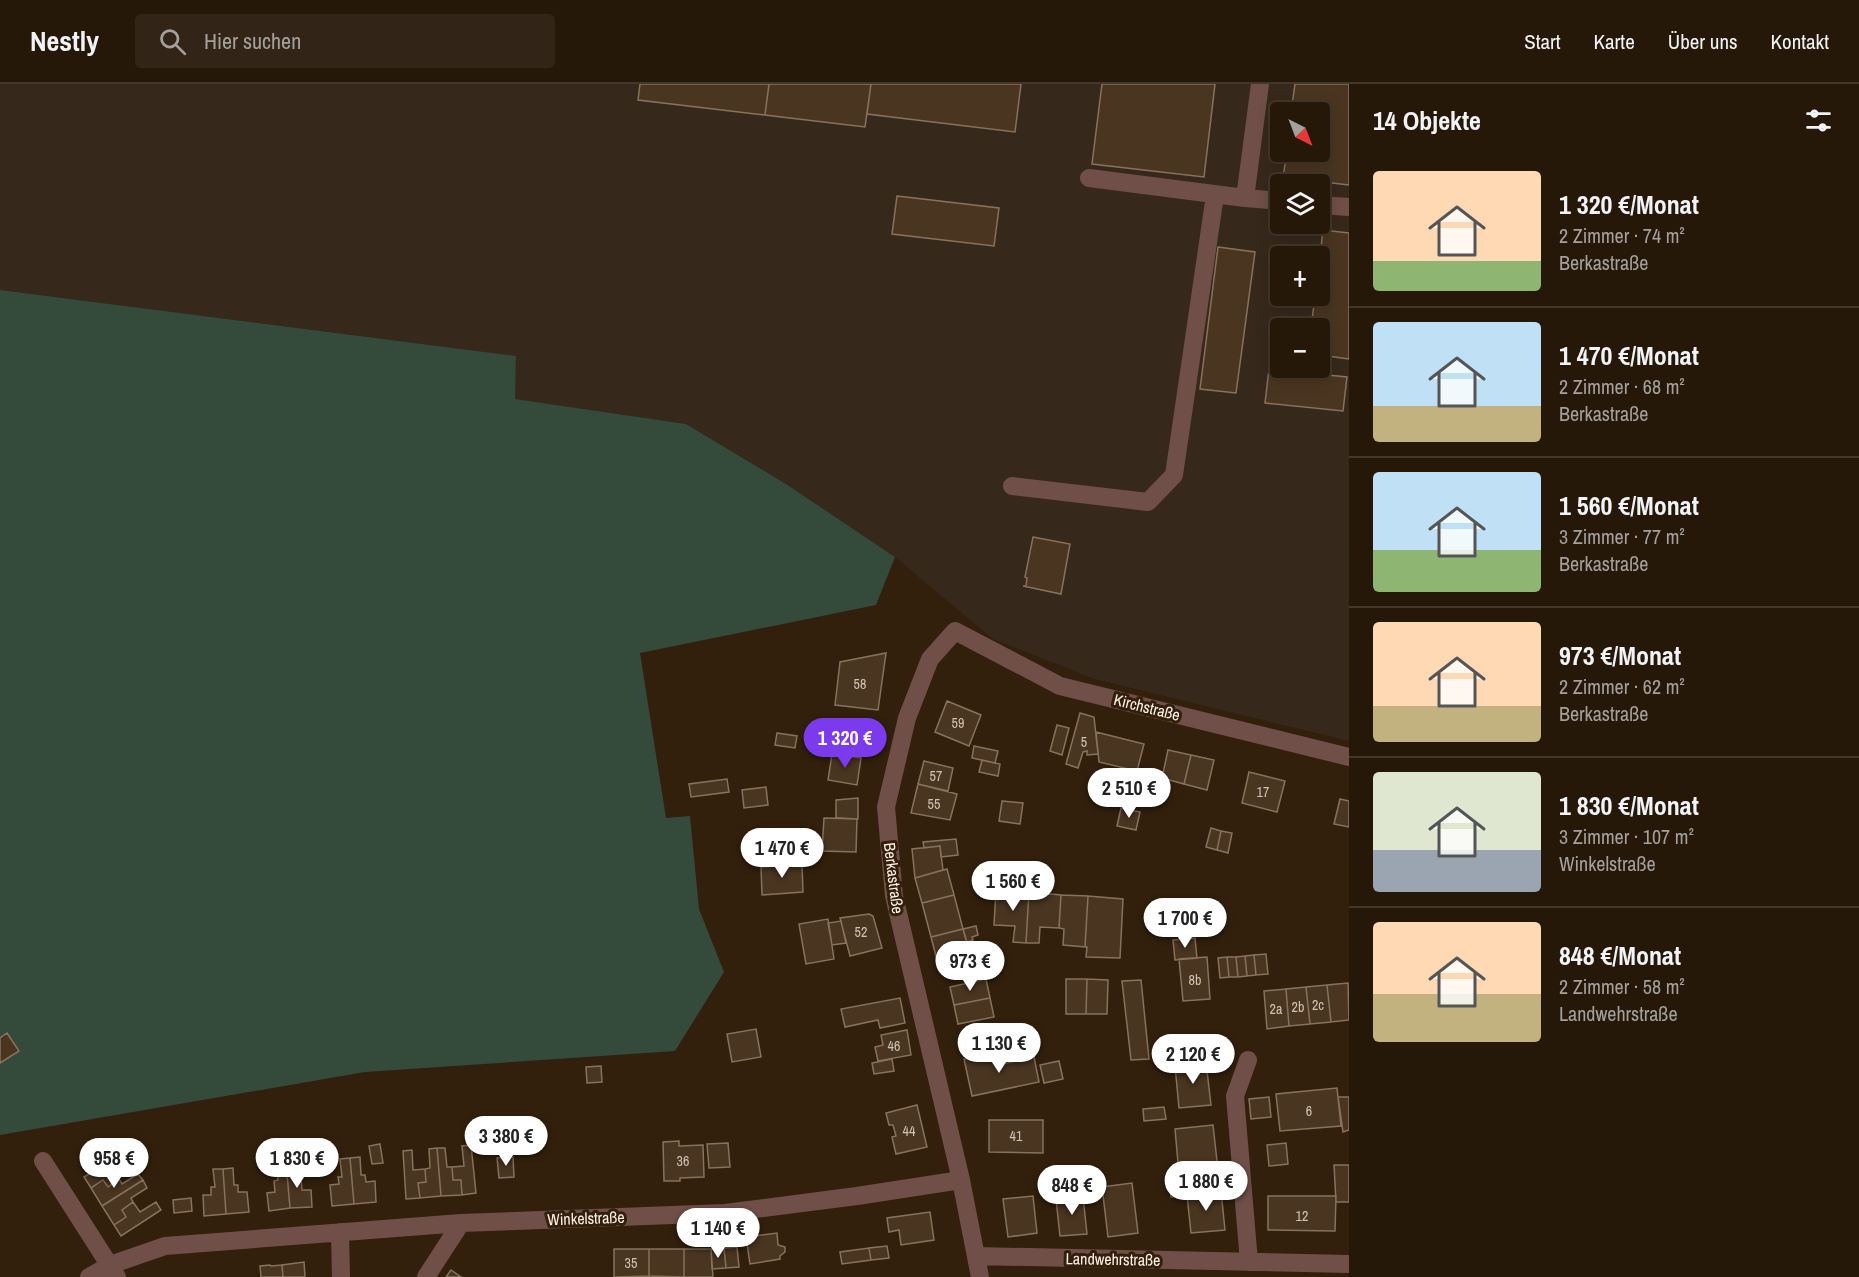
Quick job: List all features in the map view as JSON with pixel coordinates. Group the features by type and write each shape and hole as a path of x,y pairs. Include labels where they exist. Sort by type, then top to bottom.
{"street":[{"path":"1245,198 1260,84"},
{"path":"1089,178 1270,200"},
{"path":"1012,486 1148,502 1174,475 1215,195"},
{"path":"1330,206 1349,207"},
{"name":"Kirchstraße","path":"954,631 1060,686 1349,757"},
{"name":"Berkastraße","path":"954,631 930,659 911,708 886,807 894,896 961,1180 980,1277"},
{"path":"1248,1060 1235,1096 1249,1262"},
{"path":"43,1161 113,1271"},
{"name":"Winkelstraße","path":"89,1277 113,1271 165,1246 461,1223 725,1213 961,1180"},
{"path":"426,1277 461,1223"},
{"path":"340,1232 341,1277"},
{"name":"Landwehrstraße","path":"976,1256 1349,1264"}],"shaded area":[{"path":"0,84 1349,84 1349,741 1095,679 993,639 895,557 786,484 686,424 514,399 516,356 0,290"}],"green space":[{"path":"0,290 516,356 515,399 686,424 786,484 895,557 876,605 640,653 666,818 690,816 699,909 724,972 675,1051 365,1072 0,1135"}],"building":[{"path":"640,84 769,84 765,115 638,100"},
{"path":"769,84 871,84 865,127 765,115"},
{"path":"871,84 1021,84 1015,132 867,114"},
{"path":"1102,84 1215,84 1204,177 1092,164"},
{"path":"1295,84 1349,84 1349,185 1330,183 1330,174 1283,174 1285,162 1330,162 1330,102 1292,102"},
{"path":"897,196 999,208 994,246 892,234"},
{"path":"1330,231 1349,233 1349,359 1330,356 1330,318 1312,318 1314,306 1330,306 1330,246 1321,246 1323,234 1330,234"},
{"path":"1218,247 1255,252 1236,393 1200,389"},
{"path":"1269,369 1270,378 1330,378 1330,375 1347,377 1343,411 1265,403"},
{"path":"1033,537 1070,544 1061,594 1023,586 1026,586 1027,578 1025,577"},
{"path":"886,653 878,710 835,705 840,662"},
{"path":"947,701 981,715 969,746 935,732"},
{"path":"1080,713 1094,717 1098,754 1087,755 1087,751 1083,752 1078,768 1066,764"},
{"path":"1057,725 1069,728 1062,755 1050,751"},
{"path":"837,727 865,731 861,758 832,754"},
{"path":"1096,732 1144,744 1137,771 1099,762"},
{"path":"777,733 797,736 795,748 775,745"},
{"path":"974,746 998,751 995,763 972,758"},
{"path":"1168,750 1191,755 1184,784 1162,778"},
{"path":"832,754 861,758 857,785 828,780"},
{"path":"1191,755 1214,760 1207,790 1184,784"},
{"path":"982,760 1000,764 998,776 979,772"},
{"path":"924,761 953,768 948,791 918,784"},
{"path":"1249,772 1285,781 1277,812 1242,803"},
{"path":"727,779 729,792 691,797 689,784"},
{"path":"918,784 957,794 950,820 911,813"},
{"path":"766,787 768,805 744,808 742,790"},
{"path":"858,798 858,819 836,818 836,800"},
{"path":"1340,799 1349,801 1349,827 1334,824"},
{"path":"1002,801 1023,803 1020,824 999,821"},
{"path":"1121,808 1140,812 1136,830 1117,826"},
{"path":"824,818 857,819 856,852 822,851"},
{"path":"1211,828 1221,831 1217,850 1206,847"},
{"path":"1221,831 1232,833 1228,853 1217,850"},
{"path":"956,839 958,855 941,857 940,846 924,848 923,842"},
{"path":"940,846 943,870 915,878 912,849"},
{"path":"802,864 803,892 762,895 761,867"},
{"path":"947,869 954,895 922,903 915,878"},
{"path":"996,890 1029,892 1026,943 1013,942 1015,926 994,925"},
{"path":"1029,892 1061,895 1059,928 1040,927 1039,943 1026,943"},
{"path":"954,895 963,929 931,937 922,903"},
{"path":"1061,895 1088,896 1085,947 1063,945 1064,929 1059,928"},
{"path":"1088,896 1123,899 1120,958 1086,957"},
{"path":"869,914 873,916 882,948 850,956 840,918"},
{"path":"828,919 834,959 806,964 799,924"},
{"path":"841,921 846,943 832,945 828,923"},
{"path":"976,926 978,935 967,942 963,929"},
{"path":"963,929 969,951 937,960 931,937"},
{"path":"1195,938 1197,958 1175,960 1173,940"},
{"path":"1266,954 1268,974 1256,975 1254,955"},
{"path":"1254,955 1256,975 1247,976 1245,956"},
{"path":"1245,956 1247,976 1238,977 1236,957"},
{"path":"1207,957 1210,999 1183,1001 1179,959"},
{"path":"1227,957 1229,977 1220,978 1218,958"},
{"path":"1227,957 1236,957 1238,977 1229,977"},
{"path":"986,979 990,998 954,1005 950,987"},
{"path":"1066,979 1087,979 1086,1014 1066,1014"},
{"path":"1087,979 1108,980 1107,1014 1086,1014"},
{"path":"1141,980 1149,1059 1131,1060 1122,981"},
{"path":"1348,983 1349,1020 1331,1022 1327,985"},
{"path":"1327,985 1331,1022 1310,1024 1306,987"},
{"path":"1306,987 1310,1024 1289,1026 1286,989"},
{"path":"1286,989 1289,1026 1267,1029 1264,991"},
{"path":"900,998 905,1023 880,1028 878,1020 845,1027 841,1009"},
{"path":"990,998 994,1017 958,1024 954,1005"},
{"path":"756,1029 761,1057 732,1062 727,1034"},
{"path":"907,1030 911,1055 878,1061 875,1047 883,1045 881,1035"},
{"path":"7,1033 19,1051 0,1063 0,1038"},
{"path":"995,1053 997,1061 1001,1060 1002,1064 1034,1057 1039,1082 972,1096 964,1059"},
{"path":"892,1059 894,1071 874,1074 872,1063"},
{"path":"1059,1061 1063,1079 1044,1083 1040,1065"},
{"path":"1206,1062 1211,1105 1179,1108 1175,1066"},
{"path":"601,1066 602,1082 587,1083 586,1067"},
{"path":"1337,1088 1341,1126 1280,1131 1276,1094"},
{"path":"1269,1097 1271,1117 1251,1119 1249,1099"},
{"path":"1338,1097 1349,1097 1349,1130 1343,1132"},
{"path":"917,1105 927,1147 896,1154 892,1137 896,1136 893,1125 889,1125 886,1113"},
{"path":"1164,1107 1166,1119 1144,1121 1143,1109"},
{"path":"989,1120 1043,1120 1043,1153 989,1152"},
{"path":"1213,1125 1218,1170 1179,1174 1175,1129"},
{"path":"679,1141 679,1146 703,1145 704,1177 664,1181 663,1142"},
{"path":"728,1143 730,1167 709,1168 707,1144"},
{"path":"1286,1143 1288,1164 1269,1166 1267,1145"},
{"path":"380,1144 383,1163 372,1164 369,1146"},
{"path":"471,1145 476,1193 462,1195 461,1180 453,1180 452,1167 464,1166 462,1146"},
{"path":"437,1148 441,1196 420,1198 418,1183 426,1182 425,1169 430,1168 429,1149"},
{"path":"437,1148 445,1148 447,1167 452,1167 453,1180 461,1180 462,1195 441,1196"},
{"path":"412,1150 413,1170 425,1169 426,1182 418,1183 420,1198 406,1199 403,1151"},
{"path":"125,1151 129,1159 113,1170 119,1179 108,1187 103,1180 91,1188 84,1177"},
{"path":"360,1157 361,1175 365,1175 366,1182 375,1181 376,1202 354,1204 350,1158"},
{"path":"513,1157 514,1177 499,1178 497,1158"},
{"path":"350,1158 354,1204 332,1206 330,1185 339,1184 338,1177 342,1177 340,1159"},
{"path":"296,1161 297,1179 301,1178 302,1190 311,1190 312,1207 290,1208 286,1162"},
{"path":"286,1162 290,1208 269,1211 267,1193 275,1192 274,1181 278,1180 276,1163"},
{"path":"1334,1165 1349,1165 1349,1202 1336,1202"},
{"path":"233,1168 234,1185 238,1185 238,1192 247,1192 249,1212 226,1214 223,1169"},
{"path":"213,1169 223,1169 226,1214 204,1216 203,1195 211,1195 211,1187 215,1187"},
{"path":"1193,1173 1195,1184 1170,1186 1169,1176"},
{"path":"138,1174 143,1180 102,1206 91,1188 103,1180 108,1187 119,1179 122,1184"},
{"path":"143,1180 147,1188 131,1198 133,1202 122,1210 126,1217 114,1225 102,1206"},
{"path":"1132,1183 1138,1233 1108,1237 1102,1187"},
{"path":"1195,1184 1196,1194 1171,1197 1170,1186"},
{"path":"1221,1191 1225,1230 1191,1233 1187,1195"},
{"path":"1033,1196 1037,1233 1008,1237 1003,1199"},
{"path":"1083,1196 1087,1234 1060,1236 1056,1199"},
{"path":"1268,1196 1336,1196 1335,1231 1268,1230"},
{"path":"191,1198 192,1211 174,1213 173,1200"},
{"path":"133,1202 140,1212 156,1202 161,1210 121,1236 114,1225 126,1217 122,1210"},
{"path":"930,1212 934,1240 901,1245 899,1230 889,1232 887,1218"},
{"path":"777,1233 778,1245 785,1247 785,1252 780,1259 750,1264 746,1237"},
{"path":"887,1246 889,1258 871,1260 869,1248"},
{"path":"737,1247 739,1267 726,1268 724,1248"},
{"path":"724,1248 726,1268 712,1269 711,1249"},
{"path":"869,1248 871,1260 842,1264 840,1252"},
{"path":"614,1249 649,1249 649,1276 614,1277"},
{"path":"649,1249 684,1249 684,1277 649,1276"},
{"path":"684,1249 711,1249 713,1277 684,1277"},
{"path":"304,1262 305,1277 283,1277 282,1265"},
{"path":"282,1265 283,1277 261,1277 260,1266"},
{"path":"451,1270 461,1277 446,1277"}]}
